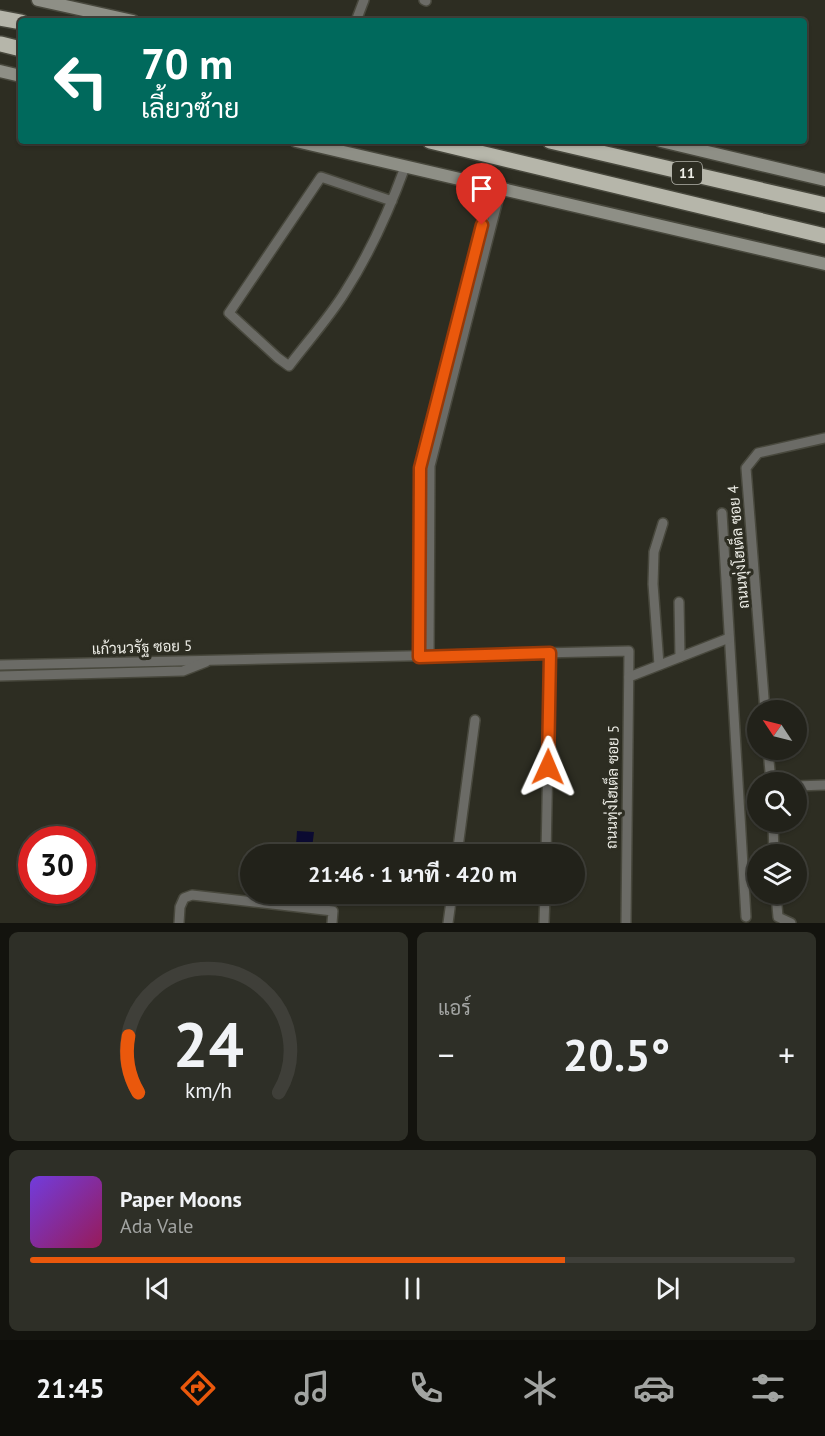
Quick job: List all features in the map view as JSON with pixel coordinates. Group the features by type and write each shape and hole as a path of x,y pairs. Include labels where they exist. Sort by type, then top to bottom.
{"highway":[{"path":"0,18 18,21"},
{"path":"1,44 18,48"},
{"name":"11","path":"442,144 825,236"},
{"name":"11","path":"563,144 825,205"}],"main road":[{"path":"38,0 119,18"},
{"path":"0,71 18,75"},
{"path":"309,144 825,264"},
{"path":"674,144 825,180"}],"street":[{"path":"357,18 364,0"},
{"path":"392,201 321,177 229,314 289,366 344,294 376,238 392,201 405,167"},
{"path":"424,657 424,497 420,468 496,187"},
{"name":"ถนนทุ่งโฮเต็ล ซอย 4","path":"764,700 746,468 758,453 825,438"},
{"path":"722,513 746,917"},
{"path":"659,665 652,584 654,552 663,523"},
{"path":"679,602 680,657"},
{"path":"629,677 729,638"},
{"name":"ถนนทุ่งโฮเต็ล ซอย 5","path":"550,653 629,651 626,923"},
{"path":"214,659 550,653 546,844"},
{"name":"แก้วนวรัฐ ซอย 5","path":"0,665 214,659"},
{"name":"แก้วนวรัฐ ซอย 5","path":"0,676 183,671 214,659"},
{"path":"183,671 185,660"},
{"path":"458,844 475,720"},
{"path":"807,786 825,785"},
{"path":"179,923 180,907 184,898 192,895 333,911 332,923"},
{"path":"448,923 451,904"},
{"path":"544,923 545,904"},
{"path":"777,904 778,917 791,923"}],"shaded area":[{"path":"297,831 314,832 312,844 296,844"}],"route":[{"path":"482,225 420,468 419,657 550,653 548,767"}]}
